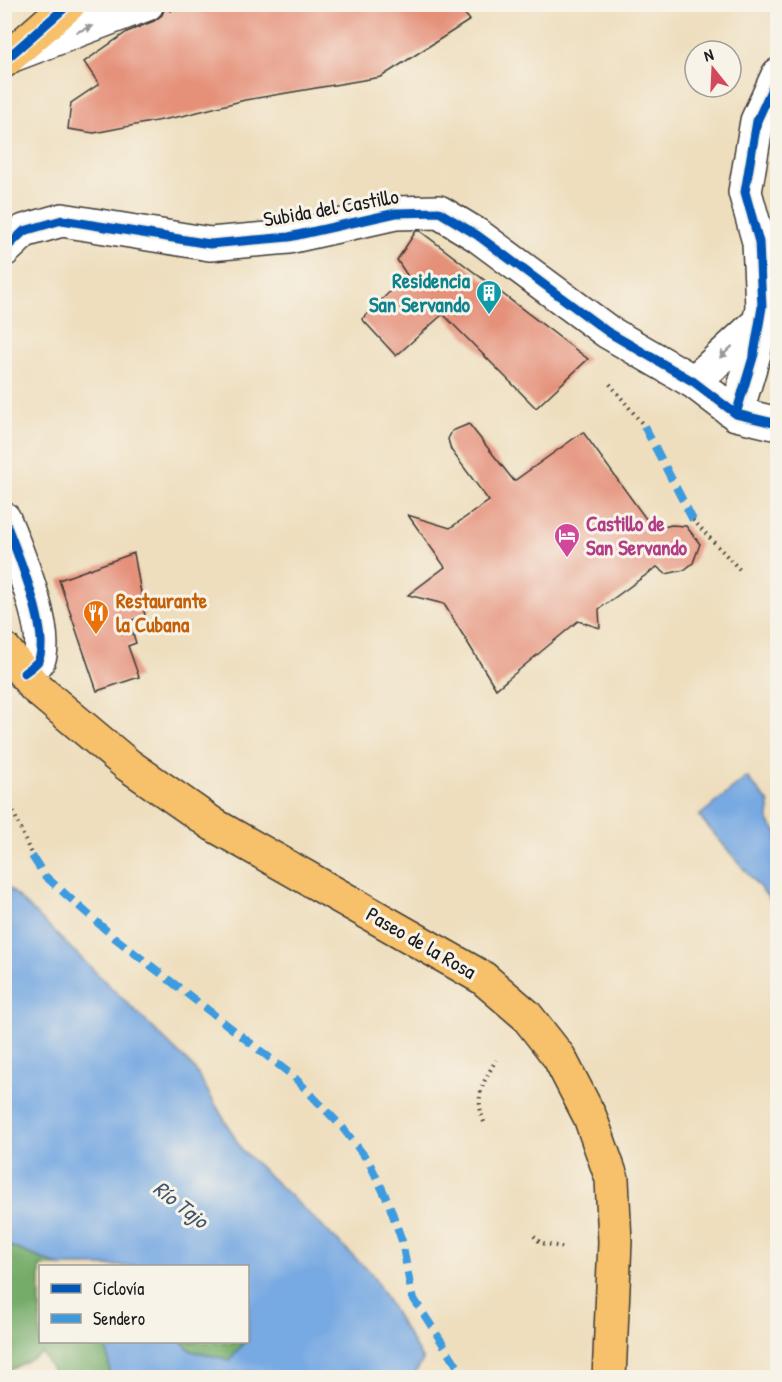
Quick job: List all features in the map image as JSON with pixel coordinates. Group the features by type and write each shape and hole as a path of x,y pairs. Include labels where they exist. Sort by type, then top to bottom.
{"main road":[{"path":"7,58 69,4"},
{"name":"Paseo de la Rosa","path":"14,661 35,687 105,747 214,825 483,978 526,1015 559,1057 590,1117 612,1179 615,1242 609,1377"}],"street":[{"path":"7,58 147,4"},
{"path":"777,75 758,121 745,192 760,253 762,307 754,354 736,414 777,424"},
{"name":"Subida del Castillo","path":"4,250 24,231 62,220 210,244 289,237 396,213 439,212 477,235 608,332 694,382 736,414"},
{"path":"694,382 759,322"},
{"path":"4,519 38,618 42,641 38,661 14,661"}],"path":[{"path":"610,384 644,426"},
{"path":"693,520 742,572"},
{"path":"4,790 32,856"},
{"path":"484,1122 478,1099 496,1060"},
{"path":"534,1236 541,1243 566,1248"}],"green space":[{"path":"4,1244 57,1265 39,1265 39,1343 106,1343 111,1377 56,1377 42,1353 5,1373"},
{"path":"183,1343 243,1343 230,1360 191,1351"}],"water":[{"path":"747,777 769,803 769,823 777,832 777,908 699,816"},
{"name":"Río Tajo","path":"4,883 194,1068 242,1150 371,1273 423,1360 413,1377 256,1378 256,1372 238,1372 111,1377 106,1343 183,1343 191,1351 230,1360 243,1343 249,1343 249,1265 186,1265 180,1261 166,1265 58,1265 5,1244"}],"building":[{"path":"181,4 456,4 470,20 381,77 245,100 182,116 94,133 68,129 71,103 99,84 84,62 127,32 154,21 162,15 166,5 171,11"},
{"name":"Residencia San Servando","path":"416,231 420,231 588,359 536,408 443,314 396,356 362,319 407,275 397,260"},
{"name":"Castillo de San Servando","path":"469,424 514,481 583,432 654,530 671,525 686,526 700,544 693,563 684,570 666,574 657,567 599,609 600,628 578,621 496,689 444,604 408,595 445,567 408,515 450,528 489,501 451,450 448,439 452,431"},
{"path":"134,553 145,616 129,621 136,643 128,646 139,677 97,691 59,580"}],"marked path":[{"path":"644,426 693,520"},
{"path":"32,856 45,876 115,938 293,1076 342,1127 369,1162 388,1201 402,1241 412,1296 465,1378"}],"cycle path":[{"path":"4,61 69,4"},
{"path":"736,414 754,354 762,307 759,242 745,192 757,121 778,75"},
{"path":"4,250 24,231 62,220 210,244 289,237 396,213 439,212 477,235 608,332 694,382 736,414 778,424"},
{"path":"4,519 30,590 40,631 41,648 38,661 24,673"}],"place":[{"name":"Residencia San Servando","path":"489,316"},
{"name":"Castillo de San Servando","path":"567,559"},
{"name":"Restaurante la Cubana","path":"96,636"}]}
